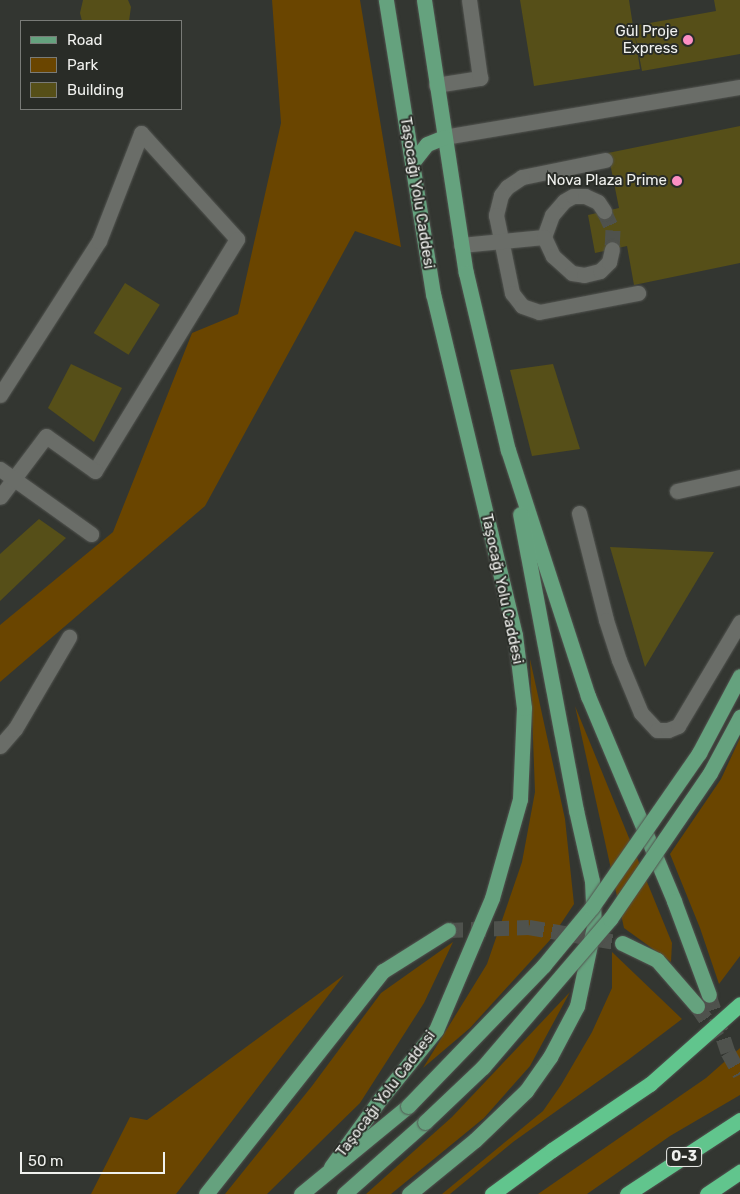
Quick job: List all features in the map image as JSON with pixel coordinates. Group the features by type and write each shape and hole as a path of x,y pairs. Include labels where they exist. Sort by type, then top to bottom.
{"highway":[{"path":"492,1194 552,1150 650,1084 740,1004"},
{"name":"O-3","path":"628,1194 740,1120"},
{"path":"707,1194 740,1172"}],"main road":[{"name":"Taşocağı Yolu Caddesi","path":"331,1167 381,1098 436,1030 492,898 520,799 524,708 514,635 433,294 386,0"},
{"path":"410,1194 475,1140 526,1091 550,1057 577,1006 594,926 592,881 576,810 508,450 487,364 462,245 424,0"},
{"path":"412,163 427,144 444,137"},
{"path":"508,450 588,696 671,893 709,995"},
{"path":"301,1194 331,1167 408,1106 544,965 592,908 699,753 740,676"},
{"path":"344,1194 425,1122 482,1067 610,919 710,773 740,717"},
{"path":"206,1194 383,971 448,930"},
{"path":"622,942 658,960 697,1006"}],"street":[{"path":"436,85 480,78 469,0"},
{"path":"444,137 740,87"},
{"path":"0,395 99,241 141,133 237,239 95,471 46,436 0,496"},
{"path":"605,160 522,177 514,181 501,195 496,215 512,293 522,306 530,311 548,311 638,293"},
{"path":"604,211 598,202 585,196 573,196 564,201 552,215 544,237 553,256 572,273 584,275 600,271 608,262 612,249"},
{"path":"462,245 544,237"},
{"path":"0,469 91,534"},
{"path":"677,491 740,477"},
{"path":"579,512 606,620 619,660 641,714 657,730 668,730 678,726 740,622"},
{"path":"0,746 14,729 69,637"}],"green space":[{"path":"272,0 360,0 401,247 355,231 205,506 0,682 0,625 113,532 192,333 238,314 281,123"},
{"path":"530,659 565,819 574,904 550,940 470,1028 423,1068 487,964 522,862 535,792"},
{"path":"575,706 672,943 671,962 624,928"},
{"path":"740,738 740,956 719,984 700,928 670,854 721,779"},
{"path":"453,942 424,1003 360,1103 267,1194 225,1194 312,1086 381,993"},
{"path":"612,952 682,1019 513,1142 450,1194 442,1194 543,1111 561,1085 592,1032 612,988"},
{"path":"344,975 176,1194 91,1194 130,1117 147,1120"},
{"path":"570,992 530,1066 484,1118 391,1194 366,1194 452,1117"},
{"path":"740,1048 740,1095 670,1136 587,1194 538,1194 706,1078"}],"building":[{"path":"83,0 128,0 131,7 129,20 82,20 80,13"},
{"path":"520,0 629,0 633,26 716,11 714,0 740,0 740,54 642,71 634,29 640,69 534,86"},
{"name":"Nova Plaza Prime","path":"740,126 740,263 634,285 627,246 595,253 588,215 619,208 608,153"},
{"path":"125,283 160,305 129,355 94,333"},
{"path":"71,364 122,388 94,442 48,408"},
{"path":"553,364 580,449 532,456 510,370"},
{"path":"39,519 66,538 0,601 0,554"},
{"path":"610,547 714,552 645,667"}],"tunnel":[{"path":"604,211 613,230 612,249"},
{"path":"448,930 529,927 622,943"},
{"path":"709,995 728,1052 740,1074"},
{"path":"697,1006 718,1037"}],"place":[{"name":"Gül Proje Express","path":"688,40"},
{"name":"Nova Plaza Prime","path":"677,181"}]}
